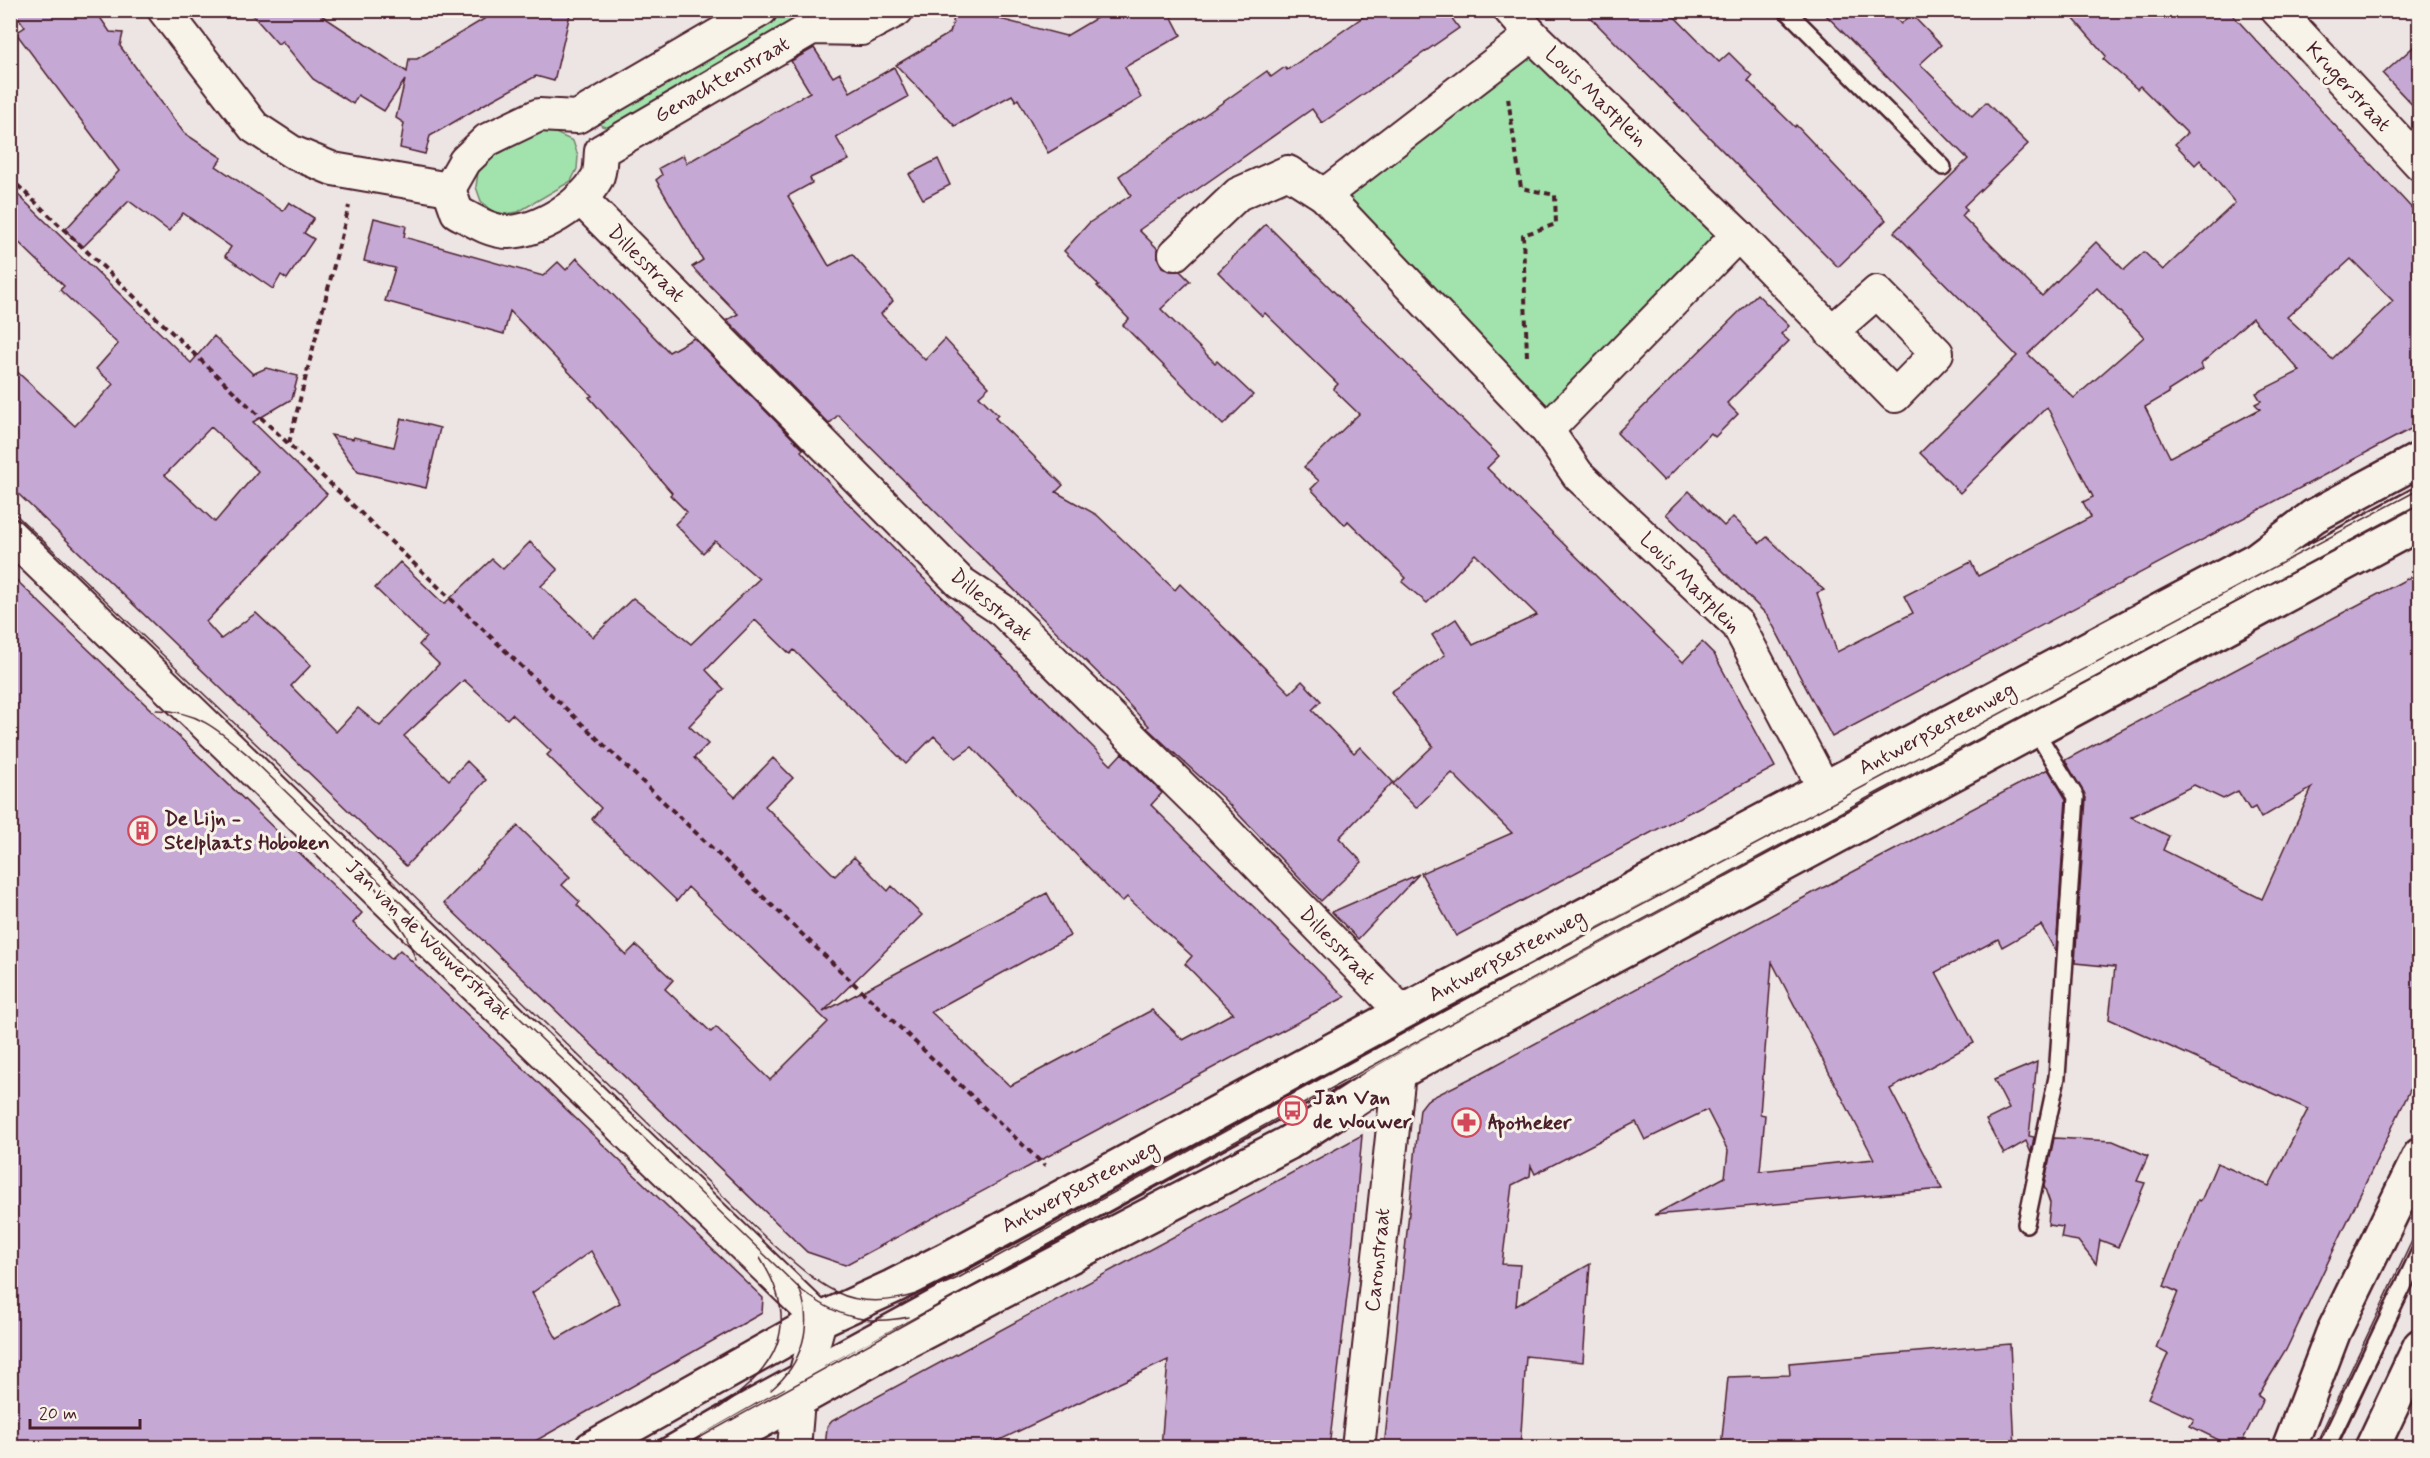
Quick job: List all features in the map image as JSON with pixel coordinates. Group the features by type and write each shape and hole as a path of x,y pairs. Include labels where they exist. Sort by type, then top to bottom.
{"street":[{"path":"164,10 254,127 291,152 333,169 449,189"},
{"name":"Genachtenstraat","path":"577,117 761,10"},
{"name":"Genachtenstraat","path":"601,151 806,19 861,29 897,10"},
{"name":"Louis Mastplein","path":"1510,10 1532,35 1738,235 1831,332"},
{"name":"Krugerstraat","path":"2277,10 2420,164"},
{"name":"Louis Mastplein","path":"1324,195 1532,35"},
{"path":"539,115 577,117 601,151 598,177 580,198 549,221 530,228 507,232 479,224 457,212 449,189 465,161 488,140 539,115"},
{"name":"Louis Mastplein","path":"1175,254 1238,194 1288,172 1324,195 1538,421 1578,475 1738,625 1824,788"},
{"name":"Dillesstraat","path":"580,198 960,582 1002,610 1205,810 1402,1012"},
{"path":"1538,421 1738,235"},
{"name":"Antwerpsesteenweg","path":"592,1448 820,1320 892,1287 1402,1012 2257,559 2314,516 2420,459"},
{"path":"712,1448 874,1358 1288,1143 1399,1073 2420,523"},
{"name":"Jan van de Wouwerstraat","path":"10,535 820,1320"},
{"name":"Caronstraat","path":"1358,1448 1399,1073"},
{"path":"2289,1448 2333,1333 2420,1155"},
{"path":"794,1448 798,1401 820,1320"},
{"path":"2372,1448 2420,1346"}],"lane":[{"path":"1786,10 1943,167"},
{"path":"663,1448 750,1398 1784,835 2420,494"},
{"path":"2026,1224 2057,1077 2076,797 2035,730"},
{"path":"2326,1448 2420,1251"}],"path":[{"path":"1502,59 1521,188 1555,195 1556,224 1523,235 1538,421"},
{"path":"289,444 357,174"},
{"path":"10,178 1071,1192"}],"green space":[{"path":"781,11 795,13 793,22 609,128 602,126 599,122 601,115"},
{"path":"1532,35 1738,235 1547,430 1324,195"},
{"path":"549,130 573,141 578,156 577,169 571,181 518,212 504,214 491,211 481,201 476,187 478,172 486,161 536,133"}],"building":[{"path":"13,10 95,10 110,32 123,33 120,46 184,133 222,158 216,166 283,211 289,202 314,218 304,233 314,239 287,279 281,275 273,289 225,256 231,247 183,213 169,231 129,201 83,247 65,230 119,171 16,33 25,27"},
{"path":"248,10 320,10 318,13 407,72 409,59 417,59 499,10 571,10 554,81 536,76 483,105 430,136 425,154 400,148 404,123 396,118 405,80 384,111 358,95 353,104 313,79 282,41 278,44"},
{"path":"956,10 965,10 1066,36 1110,10 1168,10 1181,35 1125,67 1141,98 1048,153 1018,99 1016,101 1012,95 955,126 896,65 950,33"},
{"path":"1373,10 1446,10 1459,28 1322,123 1312,109 1139,230 1158,249 1158,259 1162,267 1170,271 1180,271 1190,281 1161,309 1215,363 1217,361 1253,395 1223,425 1123,325 1129,319 1097,286 1099,285 1064,251 1089,223 1131,195 1119,176 1267,71 1271,77 1285,67 1287,70"},
{"path":"1583,10 1668,10 1719,62 1729,53 1752,76 1748,81 1795,127 1796,125 1886,220 1838,267"},
{"path":"1821,10 1888,10 1901,24 1911,14 1941,45 1920,64 1972,116 1986,102 2028,144 1964,206 1967,210 1962,216 2042,296 2096,242 2124,270 2144,252 2163,270 2235,203 2200,160 2195,165 2175,144 2187,133 2140,86 2137,89 2103,59 2106,56 2066,10 2228,10 2420,217 2420,424 1832,737 1768,616 1666,514 1689,491 1724,526 1733,517 1760,543 1767,537 1824,590 1817,593 1837,652 1913,613 1904,596 1971,562 1978,576 2091,517 2083,502 2093,497 2047,407 1960,493 1920,453 2017,356 1894,232 1968,159","holes":["2351,259 2393,301 2332,359 2287,317","2097,288 2144,337 2074,398 2028,354","2252,318 2300,371 2256,393 2261,401 2255,404 2260,409 2170,457 2145,407 2203,369 2201,364"]},
{"path":"2420,41 2420,113 2383,74"},
{"path":"814,48 833,77 840,73 850,92 894,67 908,97 836,137 849,160 810,178 812,183 788,196 829,266 852,254 893,301 881,314 925,360 945,339 989,387 979,396 998,415 995,418 1063,485 1056,492 1097,515 1175,590 1180,584 1290,693 1302,681 1321,701 1312,710 1354,753 1360,747 1393,782 1339,838 1362,862 1321,901 1223,798 1147,728 1149,726 1114,689 838,415 829,424 727,320 738,314 692,267 703,260 656,180 662,175 659,168 683,155 687,163 810,92 791,61"},
{"path":"938,159 950,185 923,199 909,174"},
{"path":"10,187 191,363 214,336 253,374 266,368 298,376 292,399 253,422 327,494 206,622 221,639 256,613 311,665 291,686 336,732 358,708 380,726 439,664 419,645 426,637 375,588 400,562 444,604 492,559 503,569 530,542 558,570 541,586 593,637 633,598 691,644 759,579 715,541 703,553 675,524 687,512 670,495 672,493 589,397 592,396 510,311 504,334 385,301 395,268 364,261 374,218 406,226 404,237 543,276 558,262 566,270 577,258 669,352 694,338 803,449 801,451 842,497 1111,765 1122,753 1162,793 1151,805 1345,997 845,1265 807,1252 444,903 518,826 570,877 562,885 580,902 577,905 626,955 636,945 673,980 665,989 711,1032 716,1027 770,1080 828,1022 688,887 677,901 592,819 601,808 547,755 551,751 512,714 507,719 464,680 404,736 449,780 467,761 486,780 406,866 10,486 10,365 75,426 113,384 96,369 118,344 60,290 64,286 10,234","holes":["211,427 258,471 215,522 165,475","755,620 790,654 794,650 906,764 934,736 956,758 972,747 1122,902 1127,897 1192,956 1185,964 1233,1013 1183,1040 1152,1010 1010,1086 931,1012 1070,936 1047,893 823,1012 922,915 892,886 888,891 854,857 835,876 765,806 793,778 773,758 735,797 694,758 708,744 689,726 724,689 706,670"]},
{"path":"1266,224 1499,456 1487,468 1683,662 1702,642 1714,654 1775,767 1456,936 1421,873 1512,833 1452,773 1416,808 1393,784 1433,746 1391,692 1445,655 1432,635 1456,619 1473,645 1537,615 1475,554 1427,603 1402,582 1406,578 1348,521 1345,525 1311,489 1319,481 1304,467 1359,414 1333,389 1338,384 1265,313 1262,316 1218,272"},
{"path":"1757,294 1789,326 1781,334 1789,341 1727,403 1738,414 1715,437 1711,433 1664,481 1617,433"},
{"path":"401,418 440,428 426,488 358,472 331,435 353,439 354,437 394,447"},
{"path":"2420,572 2420,1069 2286,1350 2258,1396 2263,1399 2239,1448 2190,1426 2194,1419 2148,1398 2168,1354 2156,1348 2178,1292 2164,1286 2198,1200 2201,1201 2217,1163 2269,1186 2308,1109 2109,1019 2115,967 2075,963 2086,798 2065,760","holes":["2194,785 2223,799 2238,791 2250,810 2255,807 2261,818 2312,788 2262,899 2163,850 2169,836 2131,817"]},
{"name":"De Lijn - Stelplaats Hoboken","path":"10,574 362,913 353,923 391,959 400,950 763,1298 762,1313 523,1448 10,1448","holes":["591,1251 620,1303 557,1339 532,1293"]},
{"path":"2048,769 2066,799 2056,952 2041,925 2002,947 1998,939 1936,972 1974,1043 1890,1089 1942,1189 1654,1215 1725,1177 1728,1151 1707,1110 1645,1140 1636,1122 1535,1174 1531,1166 1530,1176 1512,1185 1502,1264 1520,1265 1516,1306 1590,1264 1583,1362 1526,1356 1520,1448 1384,1448 1420,1109 1427,1100","holes":["1772,962 1874,1159 1760,1171 1765,1115 1760,1114"]},
{"path":"1419,874 1358,939 1332,912"},
{"path":"2037,1062 2029,1136 2034,1137 2031,1153 2026,1141 2004,1154 1986,1120 2009,1109 1994,1080"},
{"path":"1362,1135 1350,1271 1329,1448 1161,1448 1168,1360 983,1448 825,1448 827,1427 832,1421"},
{"path":"2054,1138 2113,1141 2148,1156 2137,1181 2145,1183 2118,1247 2100,1240 2096,1264 2078,1241 2061,1238 2063,1227 2048,1225 2050,1203 2044,1186"},
{"path":"2010,1344 2015,1448 1721,1448 1728,1377 1790,1375 1789,1363"}],"tram line":[{"path":"10,509 360,843 766,1238 826,1287 851,1298 883,1301 915,1294 960,1277 1444,1011 2420,489"},
{"path":"681,1448 1361,1072 1882,790 2420,505"},
{"path":"156,710 171,711 196,718 218,730 249,756 800,1289 825,1306 851,1316 878,1320 909,1317"},
{"path":"373,884 406,935 416,960"},
{"path":"2314,1448 2420,1224"},
{"path":"716,1410 755,1379 768,1362 777,1344 781,1325 780,1304 773,1282 760,1258"},
{"path":"2337,1448 2420,1271"},
{"path":"771,1390 791,1368 802,1342 805,1315 798,1286"}],"place":[{"name":"De Lijn - Stelplaats Hoboken","path":"143,831"},
{"name":"Jan Van de Wouwer","path":"1292,1110"},
{"name":"Apotheker","path":"1467,1123"}]}
